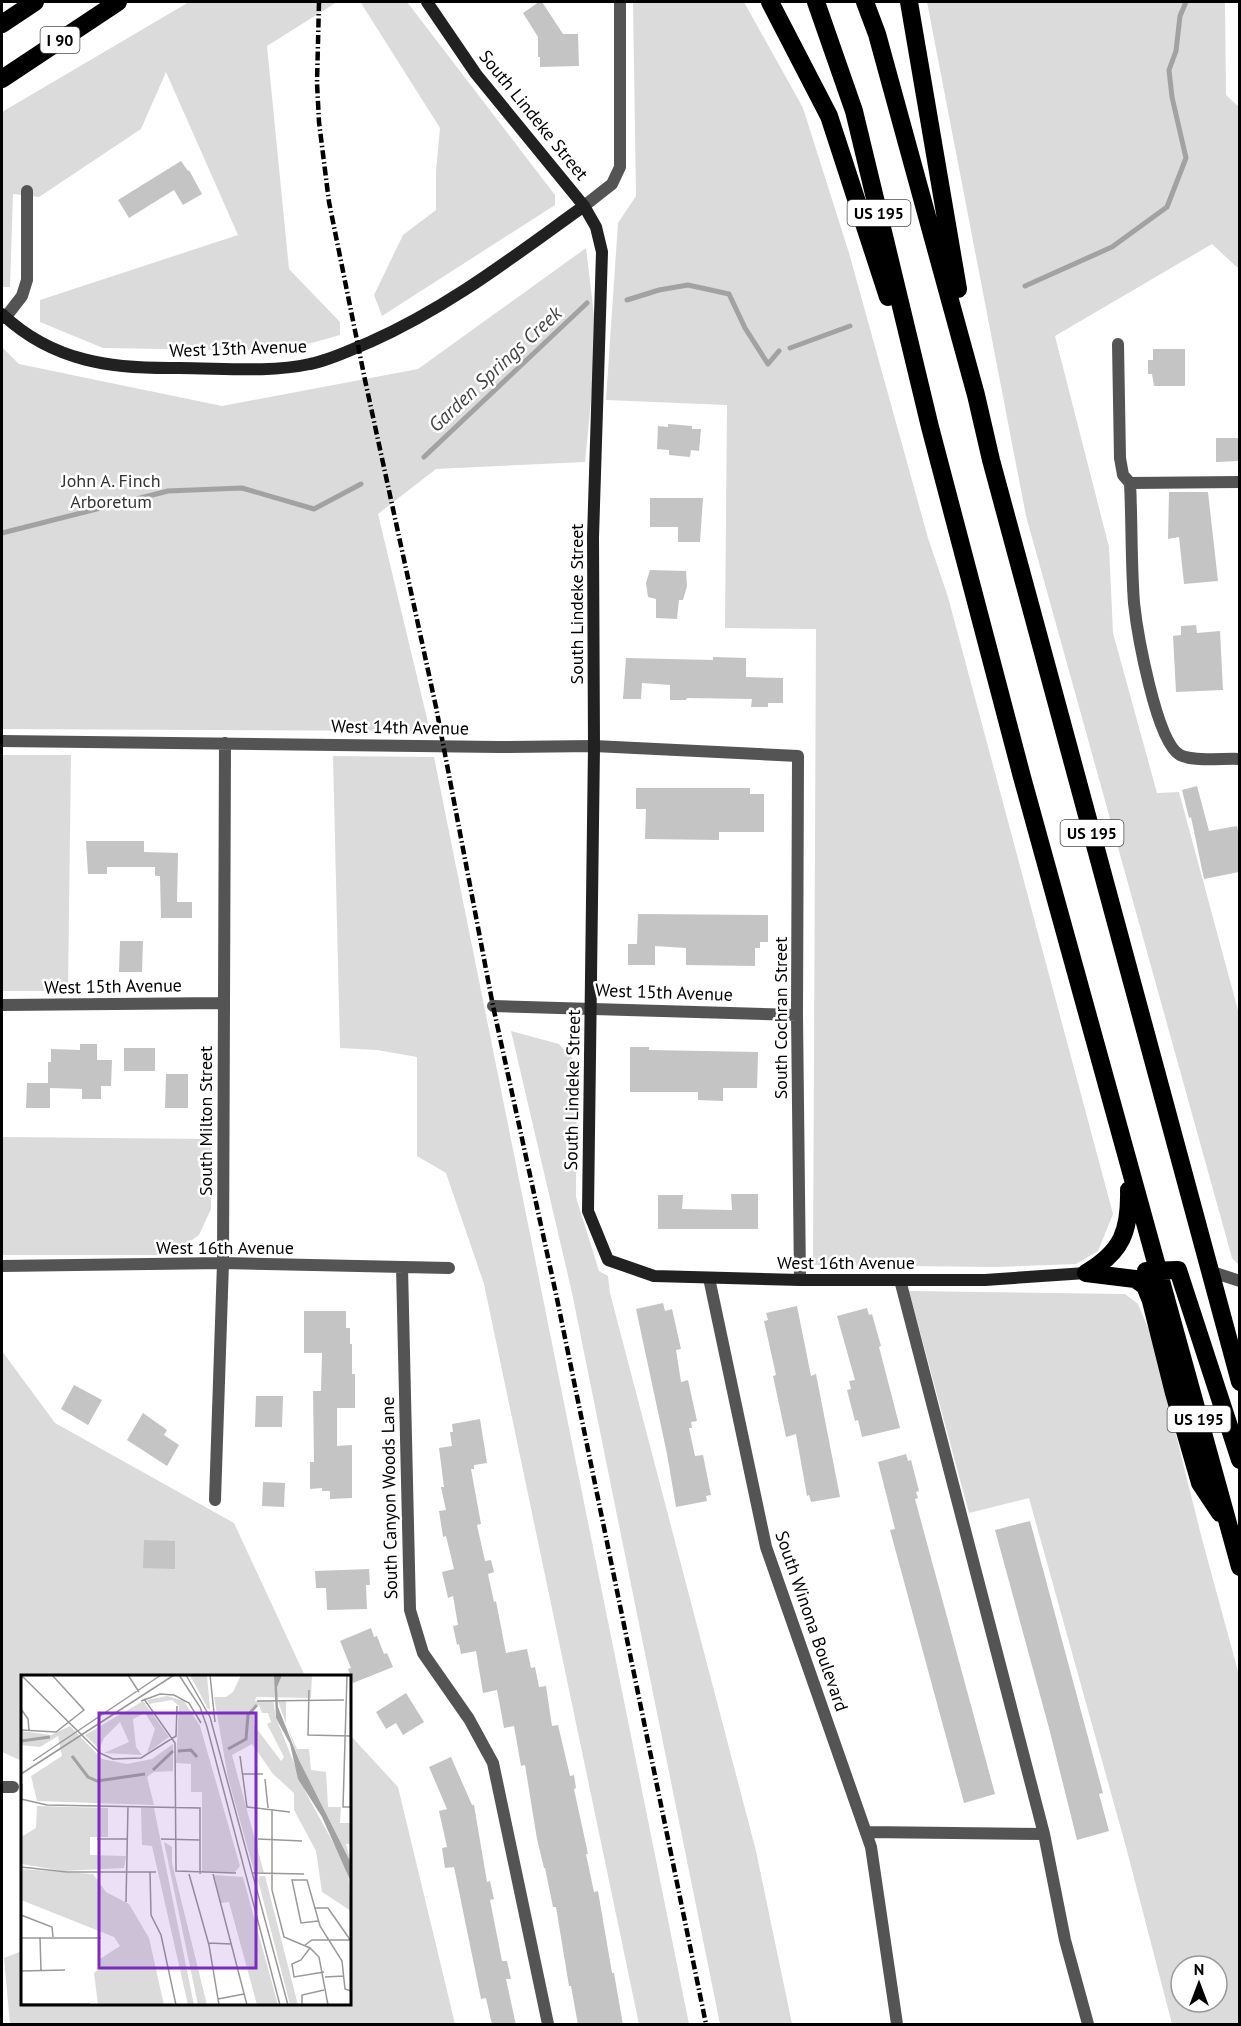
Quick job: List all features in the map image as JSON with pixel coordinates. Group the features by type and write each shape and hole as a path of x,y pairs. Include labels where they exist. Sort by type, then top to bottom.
{"highway":[{"name":"I 90","path":"2,24 35,2"},
{"name":"I 90","path":"2,79 118,2"},
{"path":"770,2 829,116 930,427"},
{"name":"US 195","path":"816,2 854,111 930,427 1022,777 1239,1568"},
{"name":"US 195","path":"865,2 877,34 976,394 994,472 1239,1382"},
{"name":"US 195","path":"909,2 976,394"},
{"path":"1086,1273 1102,1264 1115,1251 1127,1226 1129,1169"},
{"path":"1086,1273 1156,1270 1209,1271"},
{"path":"1179,1270 1239,1460"},
{"path":"1086,1273 1135,1279 1145,1286 1200,1483 1228,1525"}],"street":[{"name":"South Lindeke Street","path":"427,2 476,74 584,206 596,227 602,252 593,517 594,746 588,1211 608,1260"},
{"path":"584,206 612,184 620,167 620,2"},
{"path":"3,316 22,296 27,280 27,191"},
{"name":"West 13th Avenue","path":"3,316 32,338 56,350 79,359 105,365 165,369 280,368 312,364 379,337 440,306 476,284 584,206"},
{"path":"1118,344 1121,469 1130,483 1137,623 1161,728 1170,745 1181,756 1239,759"},
{"path":"1130,483 1239,482"},
{"name":"West 14th Avenue","path":"2,741 499,747 594,746 798,756"},
{"name":"South Milton Street","path":"215,1500 223,1263 225,743"},
{"name":"South Cochran Street","path":"798,756 797,1015 800,1280"},
{"name":"West 15th Avenue","path":"2,1005 224,1003"},
{"name":"West 15th Avenue","path":"493,1006 797,1015"},
{"name":"West 16th Avenue","path":"608,1260 654,1276 709,1278 985,1280 1086,1273"},
{"name":"West 16th Avenue","path":"2,1266 223,1263 449,1268"},
{"name":"South Canyon Woods Lane","path":"402,1267 410,1610 423,1653 469,1719 493,1763 548,2025"},
{"path":"1209,1271 1239,1281"},
{"name":"South Winona Boulevard","path":"709,1278 766,1547 872,1847 897,2025"},
{"path":"900,1280 1044,1834 1065,1940 1088,2025"},
{"path":"866,1832 1044,1834"}],"green space":[{"path":"189,2 337,2 267,46 289,269 340,322 340,335 283,351 103,348 40,322 40,300 238,235 166,72 141,129 39,197 13,194 10,287 2,287 2,112"},
{"path":"353,2 407,2 555,195 555,205 382,316 374,295 403,235 436,210 436,171 440,128 361,3"},
{"path":"633,2 744,2 803,108 849,253 928,538 948,597 1113,1214 1098,1251 1076,1264 996,1267 813,1265 816,629 725,628 727,405 606,400 618,223 636,196"},
{"path":"927,2 1225,2 1226,95 1239,107 1239,269 1212,244 1055,336 1109,547 1113,633 1157,793 1179,792 1239,1014 1239,1265 1232,1258 1026,516"},
{"name":"John A. Finch Arboretum","path":"586,248 597,340 585,462 436,469 378,514 430,731 2,729 2,347 19,364 222,406 418,369"},
{"path":"2,755 71,755 68,991 2,991"},
{"path":"333,756 434,757 689,2024 639,2024 484,1284 446,1173 417,1156 417,1057 377,1050 340,1048"},
{"path":"511,1031 559,1044 577,1064 576,1197 599,1271 608,1276 610,1293 756,1851 792,2024 720,2024 572,1293"},
{"path":"2,1137 211,1139 211,1209 199,1235 171,1255 2,1255"},
{"path":"909,1291 1125,1294 1138,1304 1151,1335 1239,1675 1239,2024 1172,2024 1169,2014 1229,2014 1229,1954 1169,1954 1169,2012 1126,1847 1029,1498 969,1513"},
{"path":"2,1351 55,1423 234,1523 305,1675 21,1675 21,1761 2,1752"},
{"path":"351,1736 398,1787 455,2024 10,2024 4,1958 21,1951 21,2005 351,2005"}],"building":[{"path":"542,2 563,34 578,34 579,66 540,67 538,37 523,13"},
{"path":"181,161 189,170 202,194 183,205 174,190 129,218 118,200"},
{"path":"1153,349 1185,349 1185,386 1154,386 1152,374 1148,374 1148,360 1153,360"},
{"path":"668,424 701,429 699,451 691,450 690,457 669,455 669,450 657,449 658,426 668,427"},
{"path":"1216,438 1239,438 1239,461 1216,462"},
{"path":"1169,492 1208,492 1218,581 1184,584 1179,537 1168,539"},
{"path":"650,498 703,498 700,542 678,542 678,527 650,527"},
{"path":"650,570 686,571 687,586 683,600 679,600 677,619 656,618 656,599 648,597 646,583"},
{"path":"1196,625 1197,633 1220,631 1223,690 1176,692 1173,636 1181,635 1181,626"},
{"path":"713,657 746,658 746,677 783,678 783,703 768,703 768,707 751,707 752,699 670,700 670,685 642,683 641,699 623,699 626,658 713,660"},
{"path":"1197,786 1209,831 1237,826 1239,872 1204,879 1191,817 1189,818 1182,790"},
{"path":"636,788 750,788 750,794 764,794 764,832 719,832 719,840 645,839 646,809 636,809"},
{"path":"86,841 144,841 144,852 178,853 177,902 192,902 192,918 161,918 160,876 155,876 155,867 107,867 107,874 88,874"},
{"path":"638,914 768,915 768,942 760,942 760,948 755,948 755,966 686,965 686,948 655,946 655,965 628,965 628,944 637,944"},
{"path":"120,941 143,941 142,972 119,972"},
{"path":"80,1044 97,1044 97,1060 112,1060 111,1086 101,1086 101,1099 82,1099 82,1089 50,1088 50,1108 26,1108 27,1083 48,1083 48,1062 51,1062 51,1049 80,1050"},
{"path":"630,1047 649,1047 649,1050 758,1052 757,1088 723,1088 723,1101 698,1100 698,1092 630,1092"},
{"path":"124,1048 155,1048 155,1071 124,1071"},
{"path":"166,1074 188,1074 188,1108 165,1108"},
{"path":"731,1194 758,1194 758,1229 658,1229 658,1195 683,1195 682,1209 732,1210"},
{"path":"663,1303 665,1311 672,1309 681,1349 676,1350 681,1382 688,1380 697,1421 691,1422 692,1428 689,1428 695,1456 703,1455 711,1495 706,1496 707,1501 676,1507 636,1309"},
{"path":"797,1306 811,1376 816,1374 840,1497 811,1502 809,1495 807,1496 796,1434 786,1437 764,1321 768,1320 766,1313"},
{"path":"867,1308 869,1315 872,1314 881,1346 879,1347 900,1428 862,1437 858,1420 855,1421 847,1390 851,1389 849,1381 855,1380 837,1316"},
{"path":"304,1311 346,1311 346,1328 350,1328 350,1344 352,1344 352,1374 355,1374 355,1408 337,1408 337,1446 352,1445 352,1498 330,1499 330,1491 322,1491 322,1488 310,1489 310,1462 314,1462 313,1391 321,1391 322,1353 304,1353"},
{"path":"74,1385 102,1400 88,1425 61,1409"},
{"path":"256,1396 283,1396 282,1427 255,1427"},
{"path":"143,1413 167,1430 164,1435 179,1445 167,1466 127,1440"},
{"path":"480,1419 487,1463 474,1465 474,1469 471,1469 481,1524 477,1525 485,1561 491,1560 494,1572 488,1574 494,1602 496,1601 506,1653 527,1649 531,1668 535,1667 539,1687 546,1686 552,1726 558,1725 570,1776 574,1775 576,1788 574,1789 588,1854 586,1854 594,1892 598,1891 623,2025 578,2025 556,1907 553,1907 537,1839 525,1765 521,1766 514,1726 504,1728 497,1690 483,1693 476,1651 461,1654 459,1644 457,1645 453,1626 458,1625 453,1596 448,1598 442,1572 454,1569 446,1536 443,1537 439,1511 446,1510 441,1487 444,1487 439,1448 452,1446 450,1432 453,1432 452,1424"},
{"path":"906,1454 908,1461 911,1460 919,1491 916,1492 918,1498 915,1499 995,1794 964,1803 890,1530 895,1529 878,1462"},
{"path":"263,1482 285,1483 284,1507 262,1506"},
{"path":"1030,1521 1103,1793 1099,1794 1109,1831 1077,1840 995,1530"},
{"path":"144,1540 175,1541 175,1569 143,1568"},
{"path":"369,1569 370,1585 366,1585 367,1609 327,1610 326,1588 316,1588 315,1571"},
{"path":"371,1628 374,1637 377,1636 384,1654 387,1653 393,1667 353,1683 348,1669 351,1668 340,1641"},
{"path":"406,1693 424,1722 403,1735 396,1723 386,1729 376,1712"},
{"path":"451,1757 472,1805 474,1805 487,1882 490,1881 494,1899 490,1900 502,1961 507,1961 511,1979 506,1979 516,2025 492,2025 486,1998 481,1999 454,1867 445,1868 442,1848 447,1847 439,1811 447,1809 429,1767"}],"waterway":[{"name":"Garden Springs Creek","path":"1025,286 1112,247 1167,207 1186,158 1172,97 1169,70 1176,51 1180,16 1186,2"},
{"name":"Garden Springs Creek","path":"627,300 659,290 688,285 729,294 745,328 768,364 779,351"},
{"name":"Garden Springs Creek","path":"424,457 587,303"},
{"name":"Garden Springs Creek","path":"790,348 850,326"},
{"name":"Garden Springs Creek","path":"2,533 168,491 242,488 314,509 361,484"}],"railway":[{"path":"319,2 317,83 319,122 329,202 436,707 493,1006 556,1294 706,2024"}]}
